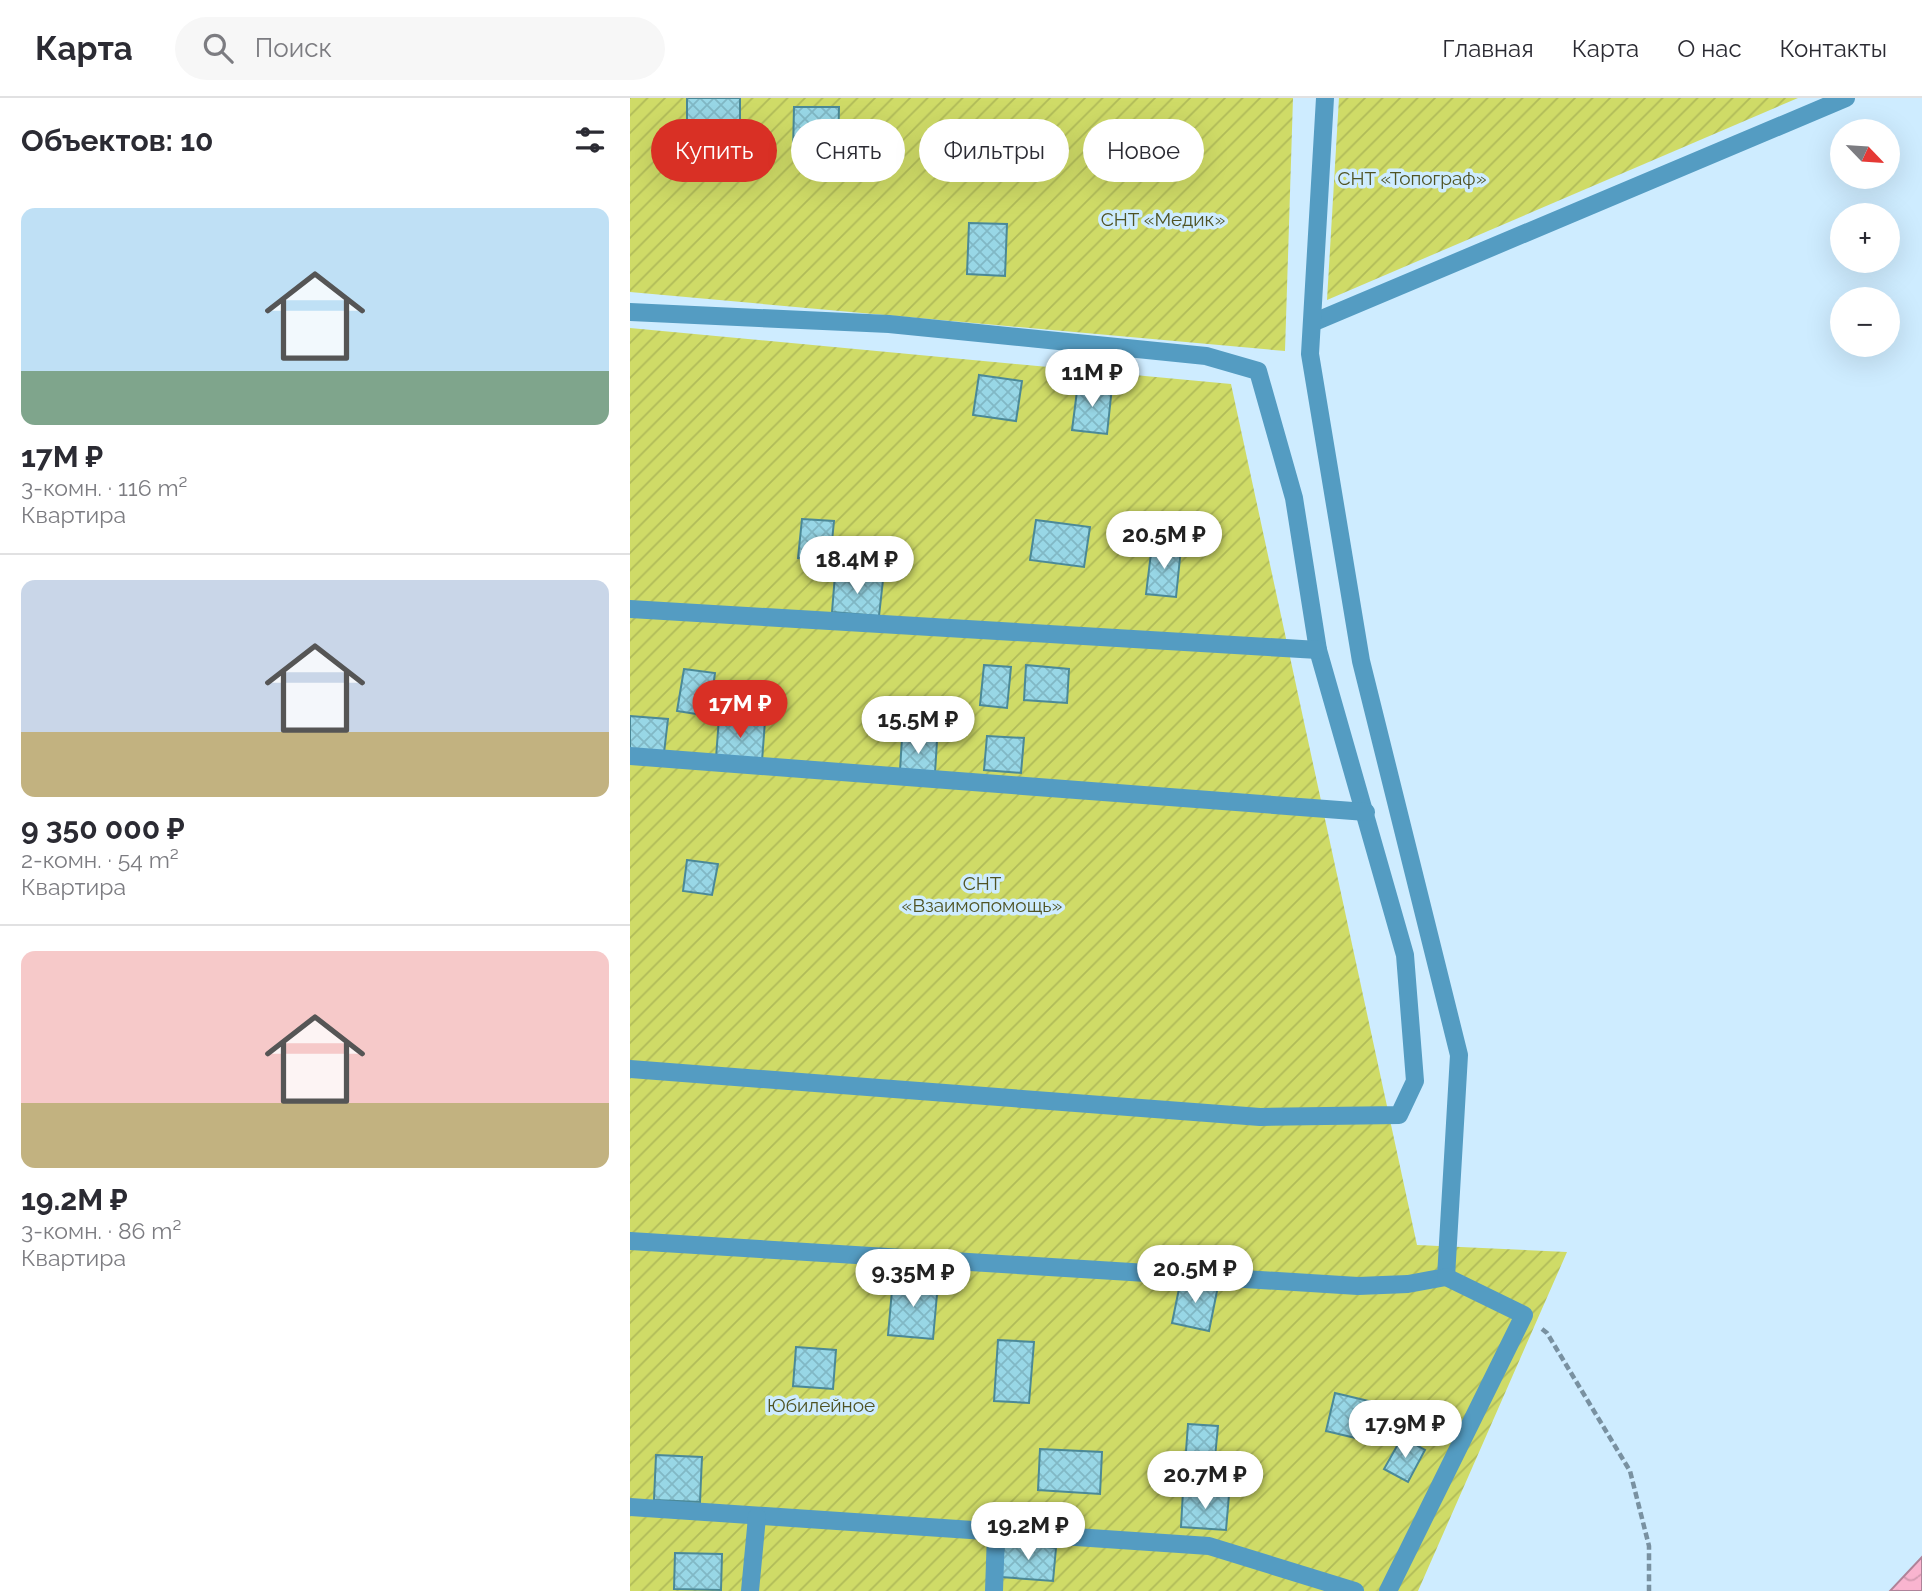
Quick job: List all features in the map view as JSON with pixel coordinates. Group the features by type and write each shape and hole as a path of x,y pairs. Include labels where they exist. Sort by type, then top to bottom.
{"lane":[{"path":"1325,98 1310,354 1361,661 1459,1055 1446,1277"},
{"path":"1312,323 1846,98"},
{"path":"630,312 889,324 1206,356 1258,372 1293,498 1318,650 1405,955 1415,1081 1399,1115 1260,1117 630,1069"},
{"path":"630,609 1318,650"},
{"path":"630,756 1366,812"},
{"path":"630,1241 1358,1286 1408,1284 1446,1277 1524,1315 1388,1591"},
{"path":"630,1507 1209,1546 1355,1591"},
{"path":"750,1591 757,1517"},
{"path":"994,1591 996,1533"}],"path":[{"path":"1524,1315 1547,1333 1630,1471 1649,1546 1649,1591"}],"green space":[{"name":"СНТ «Медик»","path":"630,98 1293,98 1285,351 630,292"},
{"name":"СНТ «Топограф»","path":"1339,98 1798,98 1327,300"},
{"name":"СНТ «Взаимопомощь»","path":"630,328 1231,384 1417,1245 1567,1252 1418,1591 630,1591"}],"water":[{"path":"1922,1557 1922,1591 1890,1591"}],"building":[{"path":"687,98 740,98 740,119 687,119"},
{"path":"794,107 839,107 839,119 794,119"},
{"path":"969,223 1007,224 1005,276 967,274"},
{"path":"979,375 1022,381 1016,421 973,415"},
{"path":"1078,383 1112,387 1107,434 1072,430"},
{"path":"802,519 834,521 830,561 798,558"},
{"path":"1036,520 1090,527 1084,567 1030,560"},
{"path":"1152,545 1181,548 1176,597 1146,594"},
{"path":"835,575 883,580 879,616 832,612"},
{"path":"984,665 1011,667 1007,708 980,705"},
{"path":"1026,665 1069,669 1067,703 1024,700"},
{"path":"684,669 715,673 709,716 677,711"},
{"path":"630,716 668,719 664,753 630,749"},
{"path":"719,718 765,721 762,761 716,758"},
{"path":"987,736 1024,738 1021,773 984,770"},
{"path":"902,738 937,741 935,773 900,770"},
{"path":"687,860 718,864 712,895 683,891"},
{"path":"893,1279 938,1283 933,1339 888,1335"},
{"path":"1181,1279 1218,1286 1209,1331 1172,1323"},
{"path":"998,1340 1034,1342 1029,1403 994,1401"},
{"path":"796,1347 836,1350 833,1389 793,1386"},
{"path":"1335,1393 1377,1403 1368,1441 1326,1431"},
{"path":"1188,1424 1218,1426 1214,1468 1185,1465"},
{"path":"1402,1437 1425,1450 1408,1482 1384,1469"},
{"path":"1040,1449 1102,1452 1100,1494 1038,1490"},
{"path":"656,1455 702,1457 700,1502 654,1500"},
{"path":"1183,1491 1229,1495 1226,1530 1181,1527"},
{"path":"1004,1543 1056,1548 1053,1581 1001,1577"},
{"path":"675,1553 722,1554 721,1590 674,1589"}],"park label":[{"name":"Юбилейное","path":"821,1405"}]}
